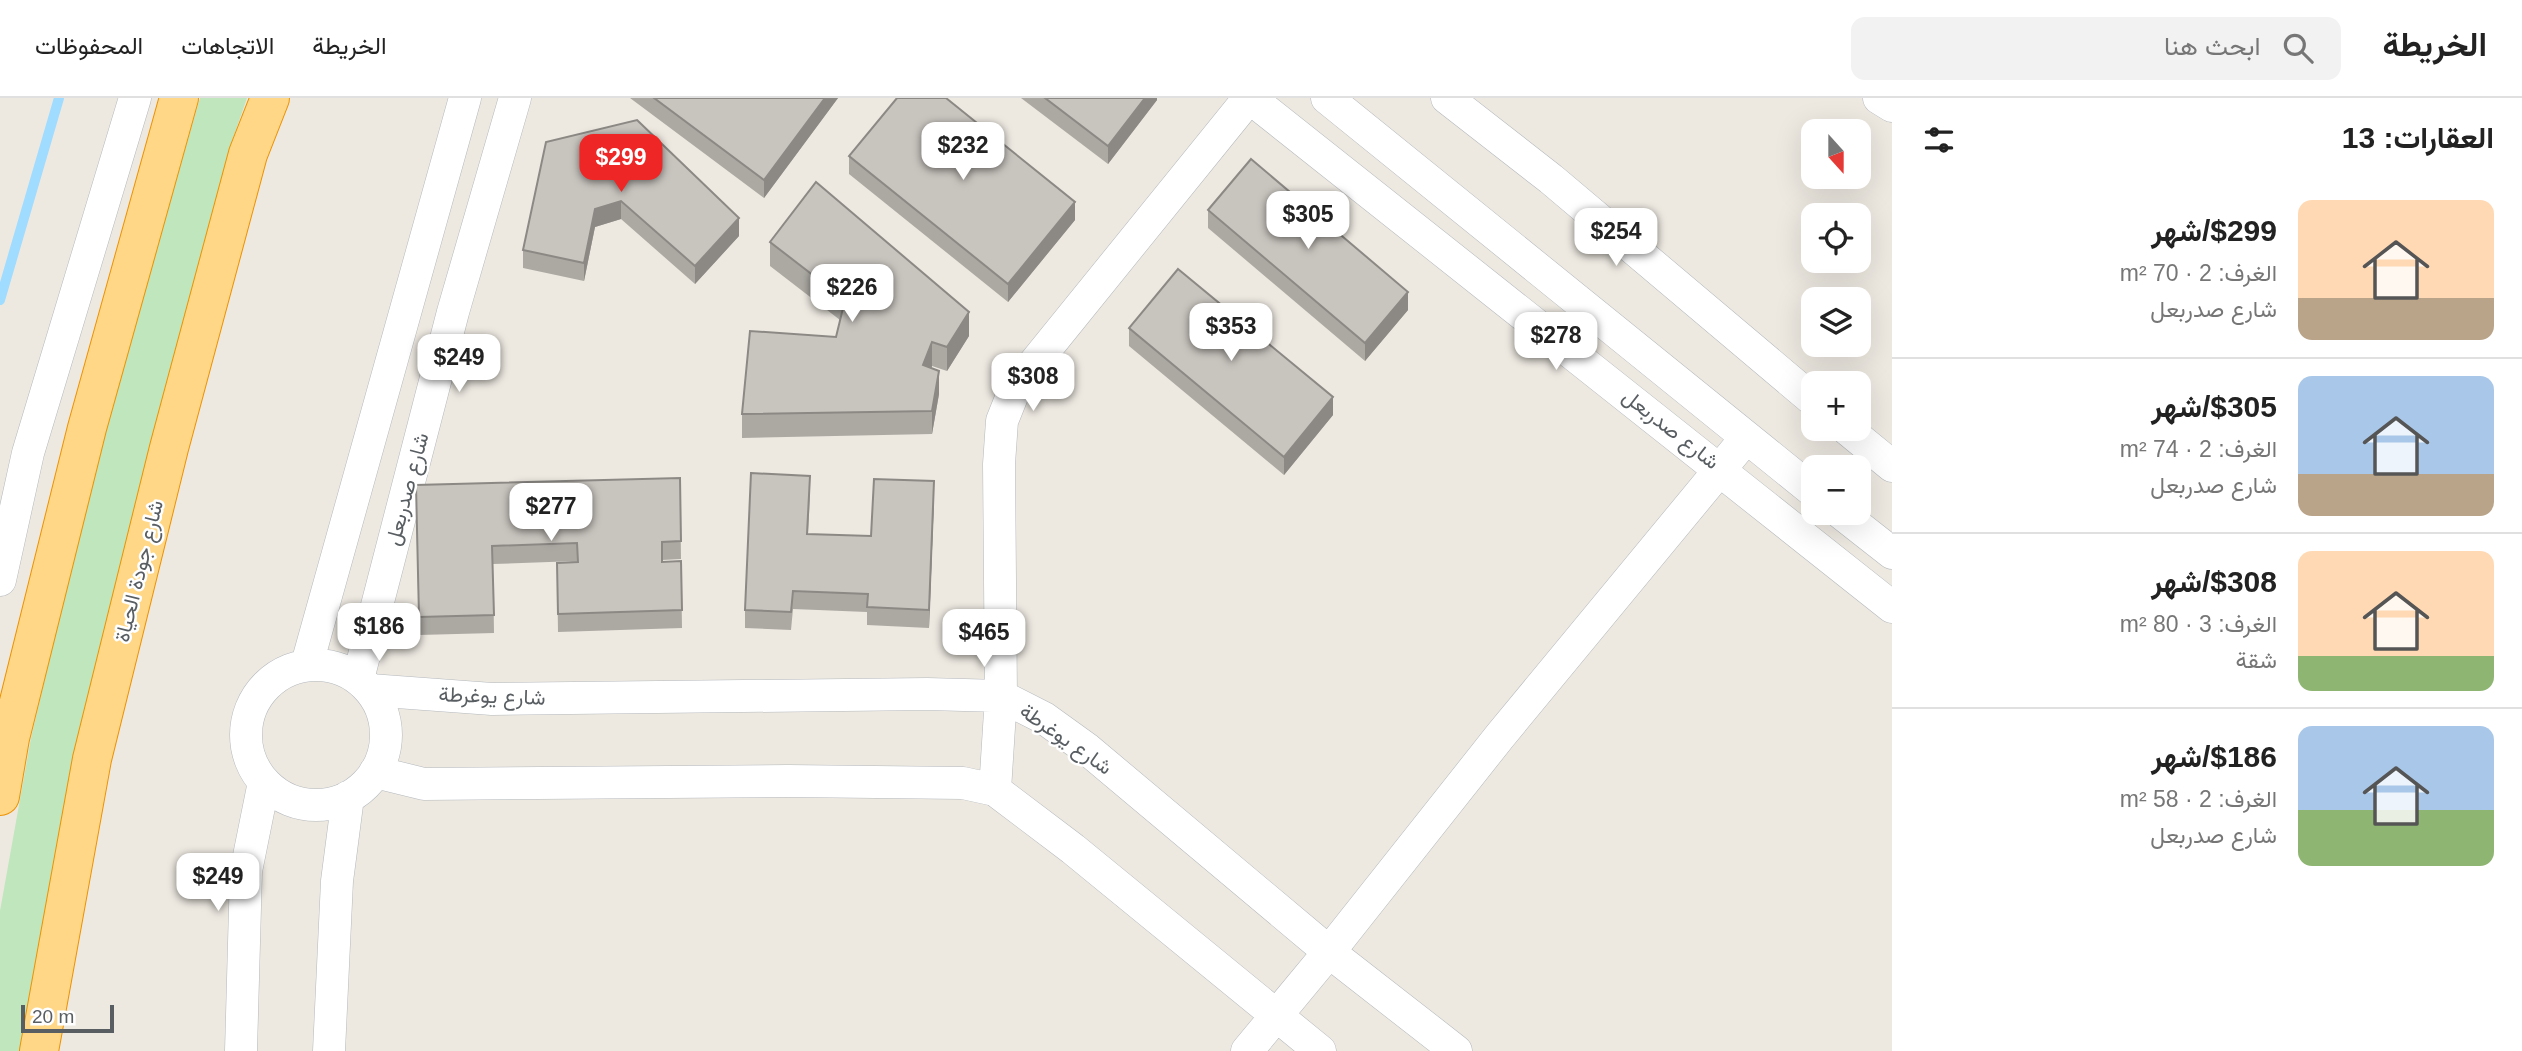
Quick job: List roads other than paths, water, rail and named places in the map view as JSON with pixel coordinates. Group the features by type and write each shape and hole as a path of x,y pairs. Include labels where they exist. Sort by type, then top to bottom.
{"highway":[{"path":"0,796 10,738 87,428 179,98"},
{"name":"شارع جودة الحياة","path":"39,1051 92,759 173,434 248,154 270,98"}],"street":[{"path":"0,580 28,453 135,98"},
{"path":"307,664 465,98"},
{"name":"شارع صدربعل","path":"364,684 453,312 515,98"},
{"path":"995,790 1001,696 999,464 1002,421 1016,386 1250,98"},
{"name":"شارع صدربعل","path":"1250,98 1721,468 1892,607"},
{"name":"شارع صدربعل","path":"1326,98 1544,271 1801,482"},
{"path":"1447,98 1551,179 1801,390"},
{"path":"1879,98 1892,106"},
{"path":"1247,1051 1275,1014 1329,953 1509,725 1746,438"},
{"path":"1862,441 1892,466"},
{"path":"1856,525 1892,553"},
{"path":"307,664 327,666 364,684 379,704 385,730 382,757 375,772 362,787 348,797 321,805 299,803 283,797 264,782 248,753 245,737 249,712 261,691 277,677 307,664"},
{"name":"شارع يوغرطة","path":"364,684 492,699 928,694 1001,696 1044,718 1087,749 1329,953 1456,1051"},
{"path":"375,772 424,784 788,781 964,783 995,790 1073,849 1320,1051"},
{"path":"241,1051 246,871 264,782"},
{"path":"329,1051 337,881 348,797"}],"waterway":[{"path":"0,300 59,98"}]}
